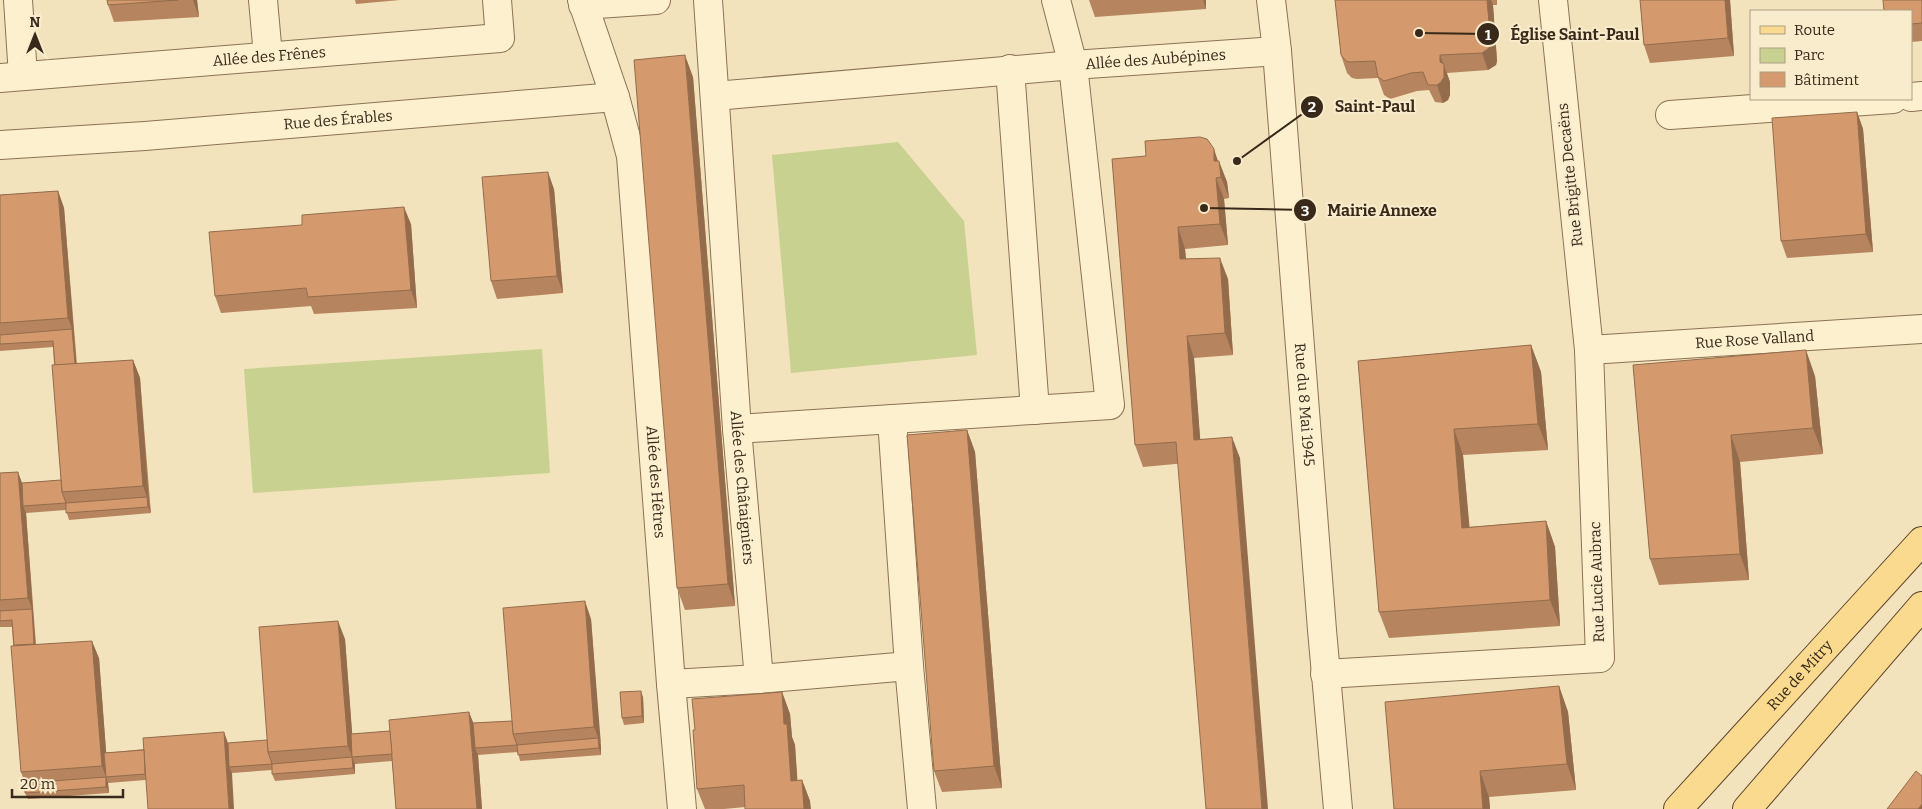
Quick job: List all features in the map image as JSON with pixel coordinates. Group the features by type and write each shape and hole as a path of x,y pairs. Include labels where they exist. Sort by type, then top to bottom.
{"main road":[{"name":"Rue de Mitry","path":"1678,809 1922,541"},
{"path":"1747,809 1922,606"}],"street":[{"path":"11,77 18,0"},
{"path":"263,0 268,56"},
{"name":"Allée des Frênes","path":"11,77 500,38 497,0"},
{"path":"615,98 583,3 656,0"},
{"name":"Allée des Châtaigniers","path":"708,0 737,429 759,679"},
{"name":"Allée des Aubépines","path":"1056,0 1073,65 1277,51"},
{"name":"Rue du 8 Mai 1945","path":"1271,0 1277,51 1338,809"},
{"name":"Rue Brigitte Decaëns","path":"1553,0 1589,350"},
{"path":"715,96 1073,65 1110,405 737,429"},
{"path":"1010,70 1035,410"},
{"name":"Rue des Érables","path":"0,145 145,136 615,98"},
{"name":"Allée des Hêtres","path":"615,98 631,156 682,809"},
{"path":"1670,115 1879,100"},
{"name":"Rue Rose Valland","path":"1589,350 1922,328"},
{"name":"Rue Lucie Aubrac","path":"1326,674 1600,658 1589,350"},
{"path":"892,419 909,666 922,809"},
{"path":"671,684 759,679 909,666"}],"green space":[{"path":"898,142 964,221 977,355 791,373 772,155"},
{"path":"542,349 550,473 253,493 244,369"}],"building":[{"path":"107,0 178,0 108,5"},
{"path":"1335,0 1487,0 1491,44 1482,53 1440,55 1440,62 1444,64 1444,77 1437,85 1428,85 1423,72 1411,73 1384,81 1378,77 1375,61 1350,62 1346,61 1341,55"},
{"path":"1640,0 1725,0 1728,38 1644,45"},
{"path":"1883,0 1922,0 1922,23 1912,24 1912,10 1884,10"},
{"path":"685,55 728,584 677,588 634,60"},
{"path":"1857,112 1866,234 1781,241 1772,118"},
{"path":"1200,137 1207,139 1214,149 1214,161 1219,161 1221,177 1216,178 1220,224 1178,227 1180,259 1220,258 1225,333 1187,336 1194,440 1232,437 1262,809 1206,809 1176,442 1135,445 1112,159 1146,156 1145,141"},
{"path":"548,172 557,276 491,281 482,177"},
{"path":"58,191 68,318 0,323 0,195"},
{"path":"404,207 411,290 308,297 306,288 215,296 209,232 302,225 302,215"},
{"path":"72,329 75,364 55,365 53,341 0,344 0,335"},
{"path":"1531,345 1538,424 1454,429 1462,528 1546,521 1550,600 1379,612 1358,361"},
{"path":"1806,350 1813,428 1731,435 1740,554 1650,559 1633,365"},
{"path":"133,360 143,486 62,492 52,365"},
{"path":"967,430 994,766 934,771 907,435"},
{"path":"18,472 28,598 0,600 0,473"},
{"path":"61,480 62,492 66,503 23,506 22,483"},
{"path":"147,497 148,507 66,513 66,503"},
{"path":"585,601 594,727 513,734 503,608"},
{"path":"32,609 34,644 14,645 12,620 0,621 0,611"},
{"path":"338,621 348,746 268,752 259,627"},
{"path":"92,641 102,766 21,772 11,646"},
{"path":"1559,686 1567,764 1480,771 1483,809 1394,809 1385,702"},
{"path":"641,691 642,716 622,718 620,692"},
{"path":"782,692 784,724 787,724 791,781 802,780 804,809 745,809 744,785 697,789 692,699"},
{"path":"469,712 477,809 396,809 389,720"},
{"path":"512,721 513,734 517,745 475,748 473,723"},
{"path":"390,731 392,754 352,757 351,734"},
{"path":"224,732 229,809 148,809 143,738"},
{"path":"598,738 599,748 518,755 517,745"},
{"path":"267,740 272,764 229,767 228,743"},
{"path":"144,750 145,774 106,777 104,753"},
{"path":"352,757 353,768 272,774 272,764"},
{"path":"1916,771 1922,776 1922,804 1918,809 1887,809"},
{"path":"106,777 106,787 25,793 25,783"}],"place":[{"name":"Église Saint-Paul","path":"1419,33"},
{"name":"Saint-Paul","path":"1237,161"},
{"name":"Mairie Annexe","path":"1204,208"}]}
